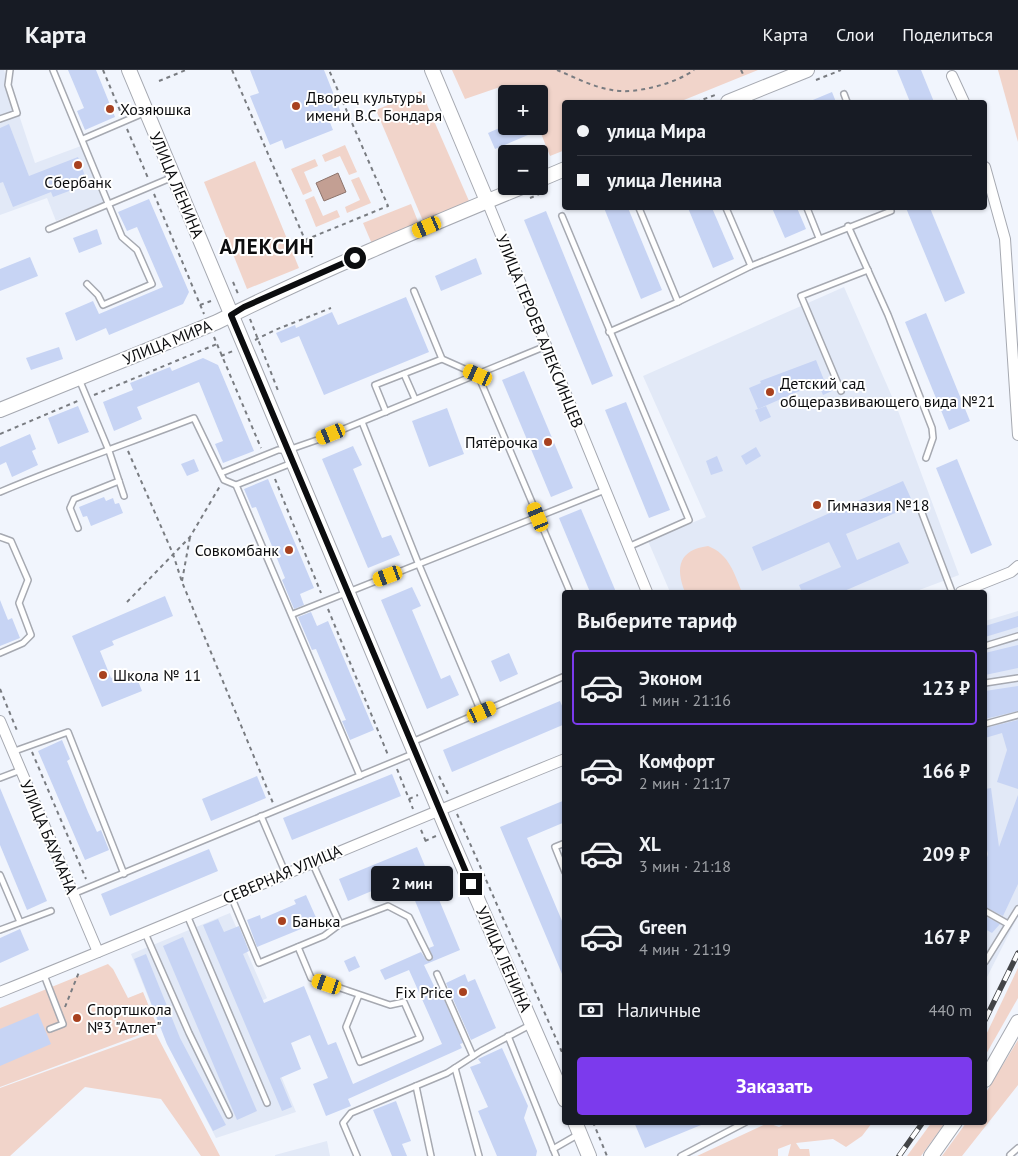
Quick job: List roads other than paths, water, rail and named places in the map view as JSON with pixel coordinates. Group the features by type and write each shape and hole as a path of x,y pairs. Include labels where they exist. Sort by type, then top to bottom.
{"street":[{"name":"УЛИЦА ЛЕНИНА","path":"129,70 439,810 562,1090"},
{"name":"УЛИЦА ГЕРОЕВ АЛЕКСИНЦЕВ","path":"432,70 488,201 646,590"},
{"path":"733,100 807,70"},
{"path":"952,76 963,100"},
{"path":"548,177 562,171"},
{"path":"987,174 1005,239 1014,306 1018,435"},
{"name":"УЛИЦА МИРА","path":"0,410 231,315 244,307 319,273 502,195"},
{"path":"966,590 1011,572 1018,566"},
{"name":"УЛИЦА БАУМАНА","path":"0,721 98,952"},
{"name":"СЕВЕРНАЯ УЛИЦА","path":"0,992 145,933 285,872 562,760"},
{"path":"987,1076 1018,1022"},
{"path":"931,1156 953,1125"},
{"path":"577,1128 589,1156"}],"lane":[{"path":"0,119 17,113 8,85 11,70"},
{"path":"53,70 122,237 137,250 152,284 103,305 98,295 87,284"},
{"path":"844,94 846,100"},
{"path":"83,139 146,112"},
{"path":"49,229 173,177"},
{"path":"641,210 678,302"},
{"path":"727,210 751,266"},
{"path":"808,210 819,238"},
{"path":"609,332 678,302 751,266 890,210"},
{"path":"562,216 689,520 628,546"},
{"path":"848,226 868,270 932,428 933,438 926,458"},
{"path":"841,391 801,296 868,270"},
{"path":"414,291 442,359 478,375 569,590"},
{"path":"0,492 54,469 109,451 194,418 224,480 236,484 362,422 546,346"},
{"path":"386,412 375,385 442,359"},
{"path":"404,374 415,399"},
{"path":"79,378 109,451 124,496"},
{"path":"362,422 419,564 482,712"},
{"path":"220,473 278,450 290,457"},
{"path":"78,528 70,508 74,499 119,481"},
{"path":"236,484 293,614 360,776"},
{"path":"293,614 605,490"},
{"path":"922,514 951,590"},
{"path":"0,537 11,541 28,580 19,603 31,635 23,643 0,653"},
{"path":"987,645 1018,636"},
{"path":"73,894 360,776 482,712 562,677"},
{"path":"987,683 1018,678"},
{"path":"987,723 1018,715"},
{"path":"12,752 68,732 124,874"},
{"path":"0,778 21,770"},
{"path":"262,816 285,872"},
{"path":"562,844 555,847 562,864"},
{"path":"312,862 340,924"},
{"path":"0,875 20,922"},
{"path":"230,895 259,963 324,936 340,924 388,906 409,917 429,957"},
{"path":"987,959 1018,909"},
{"path":"0,930 52,911"},
{"path":"987,912 1008,924"},
{"path":"187,914 267,1103"},
{"path":"145,933 189,1033 229,1115"},
{"path":"298,947 310,978 390,1005 404,1002 420,1038 360,1062 346,1027 359,995"},
{"path":"44,974 63,1024 50,1029"},
{"path":"437,974 473,1056"},
{"path":"357,1156 343,1123 351,1113 455,1068 532,1024"},
{"path":"508,1036 556,1156"},
{"path":"455,1068 479,1156"},
{"path":"416,1086 430,1156"},
{"path":"680,1156 740,1125"},
{"path":"552,1150 577,1128"},
{"path":"1010,1155 1018,1148"}],"railway":[{"path":"987,1016 1018,953"},
{"path":"899,1156 921,1125"}],"place":[{"name":"Дворец культуры имени В.С. Бондаря","path":"296,106"},
{"name":"Хозяюшка","path":"110,109"},
{"name":"Сбербанк","path":"78,165"},
{"name":"Детский сад общеразвивающего вида №21","path":"770,392"},
{"name":"Пятёрочка","path":"548,442"},
{"name":"Гимназия №18","path":"817,505"},
{"name":"Совкомбанк","path":"289,550"},
{"name":"Школа № 11","path":"103,675"},
{"name":"Банька","path":"282,921"},
{"name":"Fix Price","path":"463,992"},
{"name":"Спортшкола №3 \"Атлет\"","path":"77,1018"}],"district":[{"name":"АЛЕКСИН","path":"267,247"}]}
